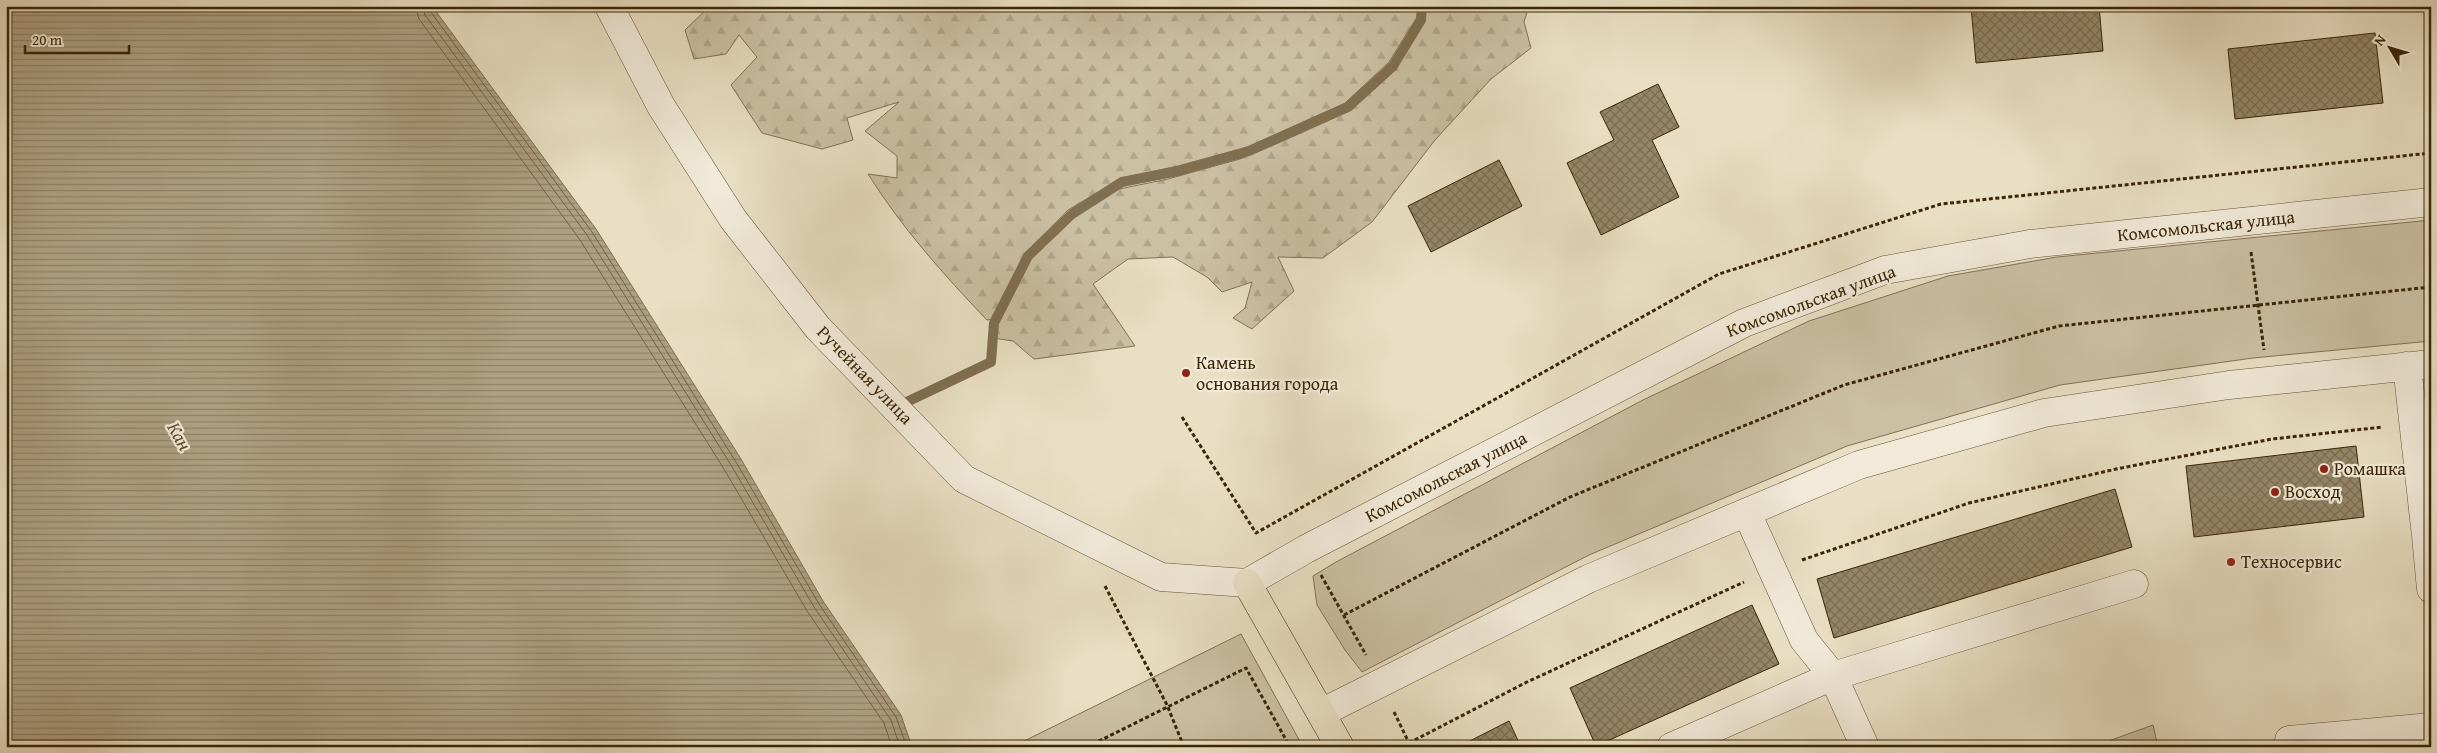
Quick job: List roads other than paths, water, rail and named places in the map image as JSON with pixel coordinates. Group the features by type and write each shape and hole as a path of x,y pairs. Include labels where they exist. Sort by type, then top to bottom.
{"main road":[{"path":"1248,583 1340,747"}],"street":[{"name":"Ручейная улица","path":"610,6 661,106 733,219 818,328 964,479 1161,577 1248,583"},
{"name":"Комсомольская улица","path":"1248,583 1306,549 1744,322 1885,270 2030,244 2431,202"},
{"path":"1321,713 1588,579 1859,465 2044,414 2229,385 2419,365 2414,424 2428,536 2431,589"},
{"path":"1747,513 1804,640 1834,676 1864,747"},
{"path":"1671,747 1834,676 2134,584"},
{"path":"2290,747 2289,740 2431,727"}],"water":[{"name":"Кан","path":"6,6 432,6 596,229 741,459 823,601 901,715 912,747 6,747"}],"waterway":[{"path":"896,407 991,362 994,323 1028,256 1072,214 1122,182 1178,171 1249,151 1348,107 1393,66 1421,20 1422,6"}],"place":[{"name":"Камень основания города","path":"1186,373"},
{"name":"Ромашка","path":"2324,469"},
{"name":"Восход","path":"2275,492"},
{"name":"Техносервис","path":"2231,562"}]}
